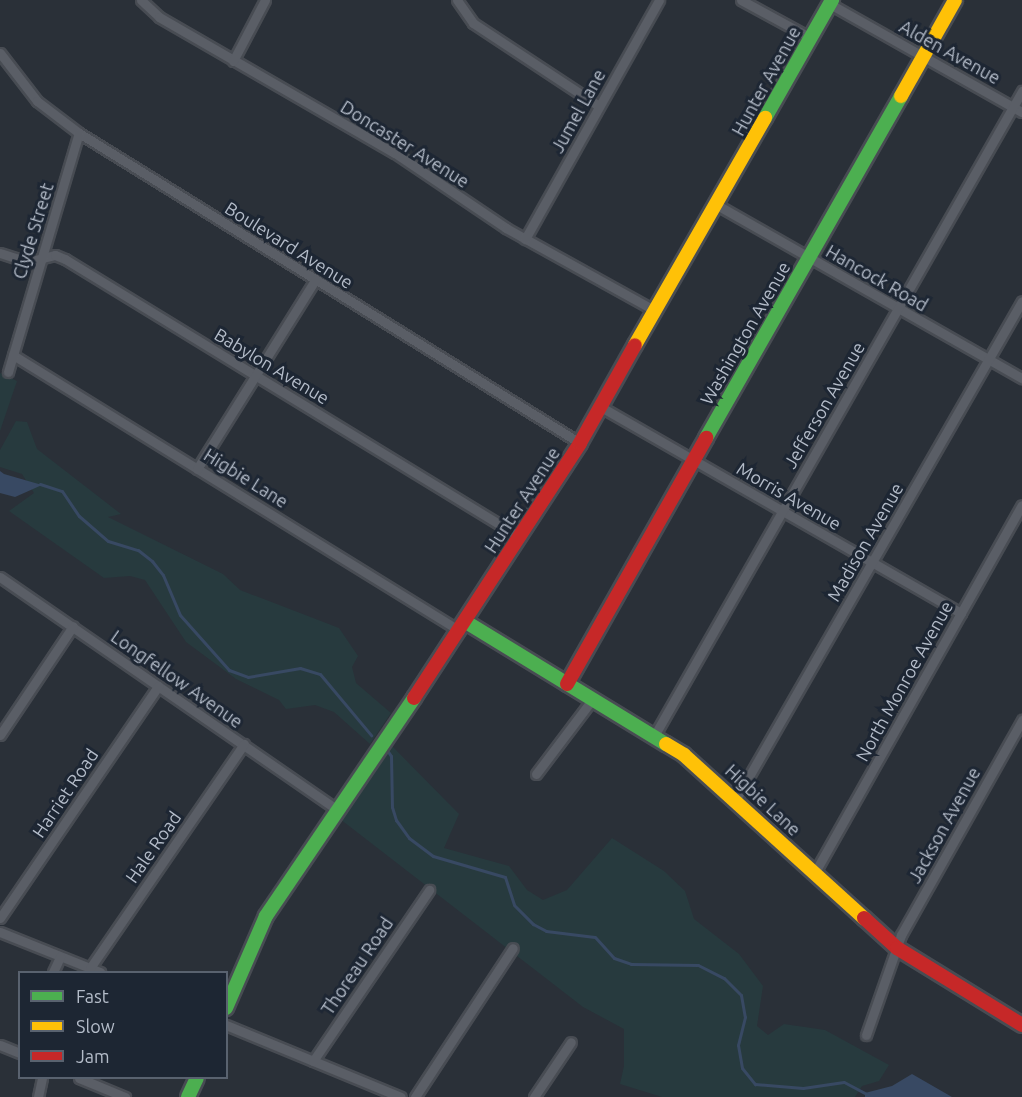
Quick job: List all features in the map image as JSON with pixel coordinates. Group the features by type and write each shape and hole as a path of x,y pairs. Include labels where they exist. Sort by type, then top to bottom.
{"street":[{"name":"Doncaster Avenue","path":"141,0 159,17 395,153 525,239 656,311"},
{"path":"233,61 265,0"},
{"path":"457,0 473,23 599,106"},
{"name":"Jumel Lane","path":"525,239 659,0"},
{"path":"741,0 811,38"},
{"name":"Washington Avenue","path":"567,684 955,0"},
{"name":"Hunter Avenue","path":"228,1003 266,916 336,809 463,626 580,443 717,206 831,2"},
{"name":"Alden Avenue","path":"831,2 1018,109"},
{"name":"Boulevard Avenue","path":"0,53 37,101 79,133 580,443"},
{"name":"Jefferson Avenue","path":"654,736 899,309 1018,109 1022,91"},
{"name":"Clyde Street","path":"8,372 79,133"},
{"name":"Hancock Road","path":"717,206 1022,378"},
{"name":"Babylon Avenue","path":"0,253 27,262 43,257 65,259 520,537"},
{"path":"197,469 315,280"},
{"name":"Madison Avenue","path":"736,800 1022,301"},
{"name":"Higbie Lane","path":"13,355 197,469 654,736 699,766 897,948 1022,1024"},
{"name":"Morris Avenue","path":"601,407 961,613"},
{"name":"North Monroe Avenue","path":"815,873 1022,506"},
{"name":"Longfellow Avenue","path":"0,577 336,809"},
{"path":"0,735 73,626"},
{"name":"Harriet Road","path":"0,918 158,686"},
{"path":"536,774 592,700"},
{"name":"Jackson Avenue","path":"866,1035 897,948 1022,720"},
{"name":"Hale Road","path":"90,968 244,744"},
{"name":"Thoreau Road","path":"313,1061 429,890"},
{"path":"0,932 98,971"},
{"path":"415,1097 513,948"},
{"path":"53,971 60,957"},
{"path":"228,1026 401,1097"},
{"path":"534,1097 571,1042"},
{"path":"0,1045 18,1053"},
{"path":"39,1097 42,1079"},
{"path":"84,1079 125,1097"},
{"path":"188,1097 196,1079"}],"green space":[{"path":"0,373 17,381 0,431"},
{"path":"16,421 27,422 37,449 121,514 108,517 223,574 240,590 339,628 358,656 352,667 356,683 391,713 370,744 334,712 315,705 286,709 279,700 236,679 186,642 145,580 130,576 104,578 9,511 34,493 22,474 0,467 0,450"},
{"path":"391,745 459,814 444,848 509,866 527,890 543,900 567,890 612,838 664,871 685,891 694,919 739,954 763,986 757,1026 768,1035 784,1024 825,1030 889,1065 879,1081 862,1086 855,1097 662,1097 620,1084 624,1066 624,1029 583,1007 340,819"}],"water":[{"path":"0,471 42,485 15,497 0,493"},
{"path":"912,1074 952,1097 865,1097 865,1093 892,1086"}],"waterway":[{"path":"40,484 62,491 79,516 108,541 138,550 152,561 163,575 180,615 229,670 248,677 300,668 320,674 371,735"},
{"path":"387,750 391,756 392,807 396,820 409,838 433,856 505,877 514,905 533,924 546,931 595,937 614,958 631,964 698,965 724,978 741,995 745,1017 738,1045 742,1068 755,1084 803,1088 844,1082 872,1097"}],"traffic: fast":[{"path":"765,118 832,0"},
{"path":"706,438 901,96"},
{"path":"466,622 666,744"},
{"path":"228,1003 266,916 414,698"},
{"path":"188,1097 197,1079"}],"traffic: slow":[{"path":"901,96 955,0"},
{"path":"635,345 765,118"},
{"path":"666,744 684,755 864,918"}],"traffic: jam":[{"path":"414,698 580,443 635,345"},
{"path":"567,684 706,438"},
{"path":"864,918 897,948 1022,1025"}]}
